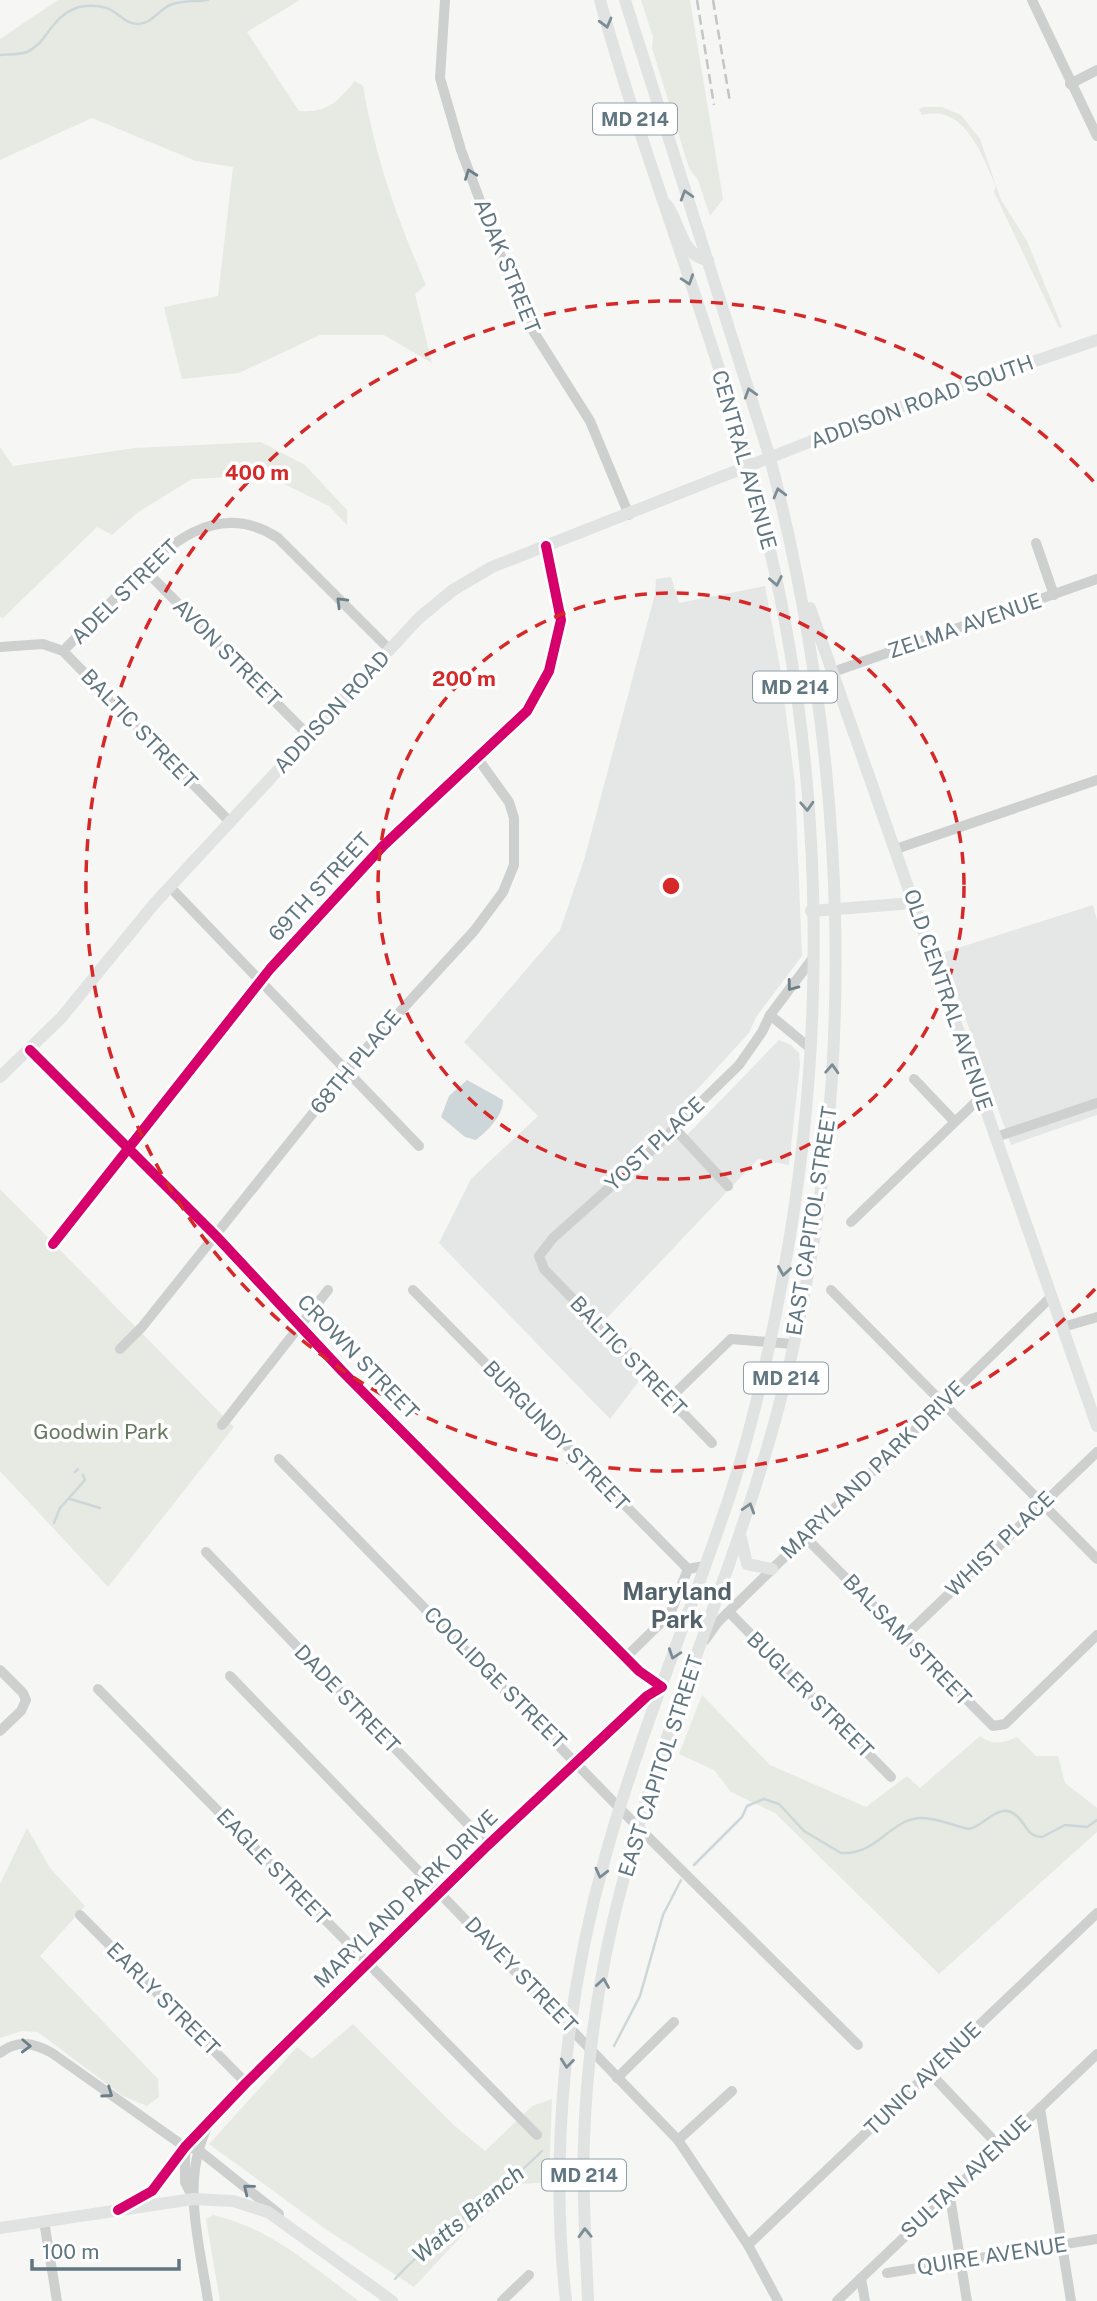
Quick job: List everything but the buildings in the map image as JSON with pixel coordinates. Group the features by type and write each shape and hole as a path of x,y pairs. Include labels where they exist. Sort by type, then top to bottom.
{"main road":[{"name":"CENTRAL AVENUE","path":"600,0 658,192 724,385 749,467 772,563 794,681 806,788 811,911"},
{"name":"CENTRAL AVENUE","path":"625,0 770,458 817,677 827,757 836,909"},
{"path":"658,192 675,217 689,251 699,259 708,260"},
{"name":"ADDISON ROAD SOUTH","path":"749,467 919,399 1097,340"},
{"name":"ADDISON ROAD","path":"0,1077 30,1050 72,1005 170,887 434,604 492,567 749,467"},
{"name":"OLD CENTRAL AVENUE","path":"797,575 896,849 1097,1426"},
{"path":"811,911 914,903"},
{"name":"EAST CAPITOL STREET","path":"588,2301 584,2139 592,2050 608,1946 638,1828 740,1535 783,1394 809,1267 831,1090 836,909"},
{"name":"EAST CAPITOL STREET","path":"566,2301 561,2156 571,2026 595,1896 620,1807 743,1449 770,1341 799,1183 810,1048 813,958 811,911"},
{"path":"740,1535 747,1563 772,1569"},
{"path":"0,2228 193,2199 215,2199 249,2205 268,2213 300,2233 392,2301"}],"street":[{"name":"ADAK STREET","path":"445,0 439,70 443,98 516,299 543,350 590,421 629,515"},
{"path":"1032,0 1097,136"},
{"path":"1070,84 1097,70"},
{"name":"ADEL STREET","path":"62,651 176,541 196,530 224,524 256,528 286,544 390,650"},
{"path":"1036,543 1054,595"},
{"name":"69TH STREET","path":"53,1244 260,981 367,862 527,711 544,685 555,655 561,608 546,547"},
{"name":"AVON STREET","path":"144,569 310,737"},
{"name":"ZELMA AVENUE","path":"833,673 1097,579"},
{"name":"BALTIC STREET","path":"0,647 43,644 62,651 230,822"},
{"name":"68TH PLACE","path":"120,1349 216,1236 346,1072 474,931 509,880 516,848 514,818 509,802 478,759"},
{"path":"896,849 1097,780"},
{"path":"170,887 419,1146"},
{"name":"YOST PLACE","path":"544,1269 539,1256 547,1245 738,1065 762,1032 770,1015 813,958"},
{"path":"770,1015 810,1048"},
{"name":"CROWN STREET","path":"30,1050 130,1148 626,1657 662,1687"},
{"path":"914,1079 953,1121"},
{"path":"852,1222 953,1121 982,1096"},
{"path":"996,1137 1097,1104"},
{"path":"674,1128 728,1186"},
{"name":"BALTIC STREET","path":"544,1269 712,1443"},
{"path":"222,1425 302,1327 328,1290"},
{"name":"BURGUNDY STREET","path":"413,1290 688,1569"},
{"path":"831,1290 1097,1559"},
{"name":"MARYLAND PARK DRIVE","path":"699,1650 717,1623 1052,1296"},
{"path":"1063,1327 1097,1317"},
{"path":"670,1398 730,1339 793,1344"},
{"name":"WHIST PLACE","path":"905,1636 1097,1452"},
{"name":"COOLIDGE STREET","path":"279,1459 577,1761 638,1828 858,2045"},
{"name":"BALSAM STREET","path":"804,1536 990,1725 1003,1726 1014,1717 1097,1635"},
{"name":"DADE STREET","path":"206,1552 488,1845"},
{"path":"626,1657 670,1614 688,1569 704,1566"},
{"name":"BUGLER STREET","path":"729,1612 891,1777"},
{"path":"0,1670 26,1698 26,1703 16,1716 0,1731"},
{"name":"DAVEY STREET","path":"230,1676 571,2026 678,2140 748,2245 778,2301"},
{"name":"MARYLAND PARK DRIVE","path":"118,2210 152,2191 185,2147 246,2082 488,1845 647,1696 662,1687"},
{"name":"EAGLE STREET","path":"98,1689 537,2134"},
{"name":"TUNIC AVENUE","path":"748,2245 1097,1913"},
{"name":"EARLY STREET","path":"80,1915 246,2082"},
{"path":"617,2078 674,2022"},
{"path":"0,2053 8,2047 28,2043 52,2053 185,2147 197,2149 300,2233"},
{"name":"SULTAN AVENUE","path":"836,2301 949,2191 1097,2054"},
{"path":"929,2073 999,2146"},
{"path":"678,2140 732,2091"},
{"path":"1040,2108 1071,2301"},
{"path":"208,2301 193,2199 197,2149 209,2124"},
{"path":"185,2147 185,2182 193,2199"},
{"path":"949,2191 967,2301"},
{"path":"44,2221 57,2301"},
{"name":"QUIRE AVENUE","path":"887,2273 1097,2239"},
{"path":"502,2301 529,2275"},
{"path":"861,2278 865,2301"}],"shaded area":[{"path":"671,577 679,603 765,586 780,667 795,784 802,956 756,1017 749,1033 671,1118 687,1135 779,1040 791,1045 799,1053 800,1065 789,1165 758,1159 605,1320 650,1367 610,1419 439,1243 471,1179 538,1116 464,1042 560,930 584,860 655,594 656,579"},
{"path":"1093,905 1097,920 1097,1115 1011,1145 942,953"},
{"path":"467,1080 503,1100 498,1117 476,1140 465,1137 441,1117 449,1096"}],"green space":[{"path":"58,0 300,0 247,32 299,111 317,110 331,105 355,81 363,86 388,187 426,285 415,294 432,363 384,335 320,335 239,373 182,379 164,307 218,296 233,167 196,161 92,118 0,160 0,39"},
{"path":"641,0 690,0 723,199 710,216 698,180 689,168 652,48 653,37"},
{"path":"942,107 961,115 980,139 1001,200 1027,241 1062,327 1059,328 994,192 996,186 978,147 961,124 937,113 922,115 919,109"},
{"path":"261,442 305,465 347,510 347,525 329,506 266,475 192,479 137,513 112,535 97,527 3,618 0,617 0,447 13,466 135,448"},
{"name":"Goodwin Park","path":"0,1189 234,1427 108,1587 0,1471"},
{"path":"702,1695 770,1765 866,1807 907,1776 920,1788 980,1736 998,1742 1017,1737 1036,1756 1058,1756 1065,1783 1097,1808 1097,1832 939,1974 775,1813 731,1792 714,1770 679,1754"},
{"path":"27,1828 50,1868 85,1906 40,1956 158,2079 159,2097 147,2106 123,2096 38,2032 22,2031 0,2038 0,1884"},
{"path":"353,2024 455,2126 485,2151 532,2106 552,2099 549,2182 522,2184 468,2229 414,2287 324,2228 209,2144 297,2047 312,2059"},
{"path":"213,2215 235,2221 273,2239 359,2301 220,2301 206,2219"}],"waterway":[{"path":"0,55 24,53 34,48 55,23 69,11 79,7 110,9 131,23 138,24 147,22 175,3 208,0"},
{"path":"75,1472 78,1469"},
{"path":"54,1523 60,1508 85,1480 83,1475"},
{"path":"70,1499 100,1508"},
{"name":"Watts Branch","path":"694,1865 742,1817 747,1806 764,1799 779,1804 804,1831 841,1853 865,1849 900,1825 920,1818 969,1829 1005,1811 1018,1817 1030,1833 1042,1837 1065,1825 1087,1827 1097,1820"},
{"name":"Watts Branch","path":"614,2046 640,1996 663,1915 681,1880"},
{"name":"Watts Branch","path":"395,2279 430,2245 506,2184 542,2151"}],"railway":[{"path":"697,0 714,105"},
{"path":"713,0 730,102"}],"cycle path":[{"path":"53,1244 270,969 383,846 527,711 549,671 561,620 546,546"},
{"path":"30,1050 216,1236 342,1371 639,1671 662,1687 647,1696 488,1845 246,2083 185,2147 152,2191 118,2210"}],"district":[{"name":"Maryland Park","path":"677,1606"}]}
